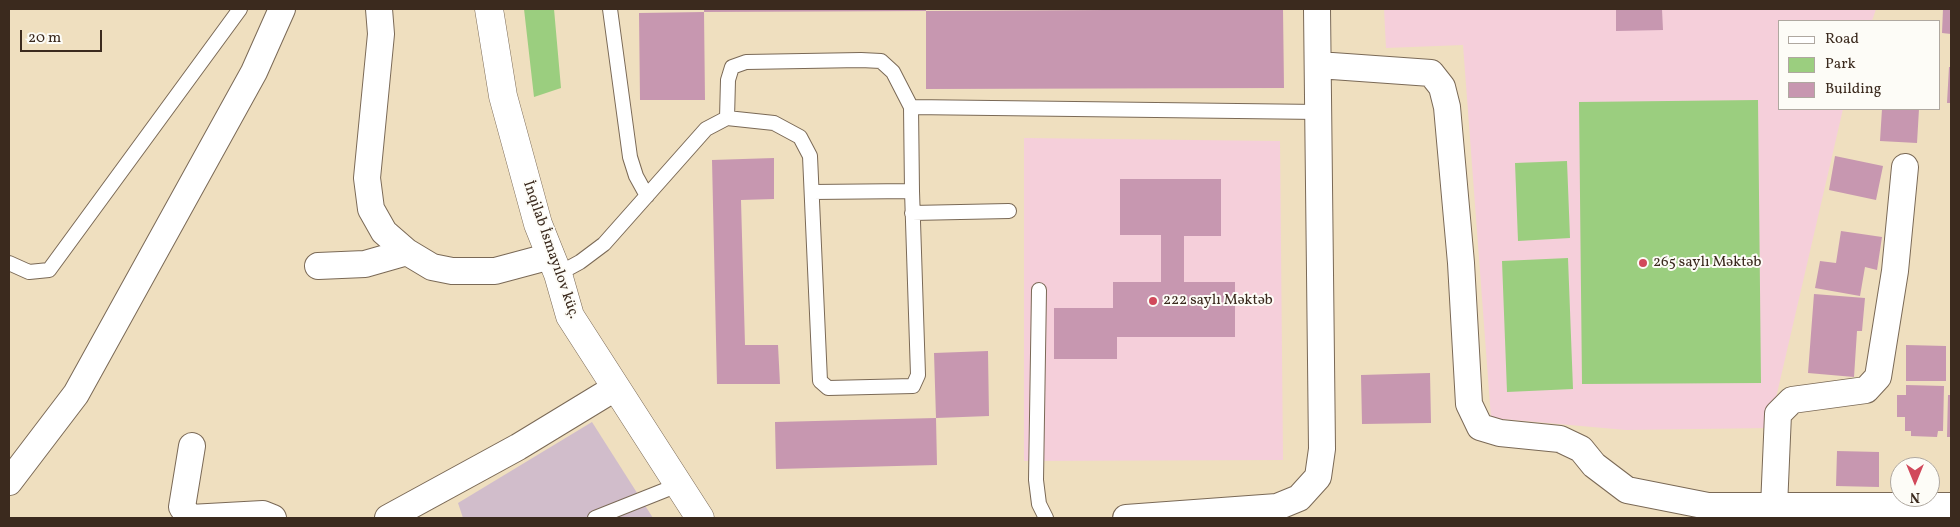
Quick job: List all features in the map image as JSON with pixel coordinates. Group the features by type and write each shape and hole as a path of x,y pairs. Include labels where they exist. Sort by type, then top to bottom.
{"main road":[{"name":"İnqilab İsmayılov küç.","path":"489,9 503,96 538,224 555,265 570,316 700,518"}],"street":[{"path":"9,482 76,394 254,72 282,9"},
{"path":"379,9 381,34 367,178 371,209 384,232 407,252 432,267 452,271 495,271 555,265"},
{"path":"1126,518 1277,507 1299,498 1318,477 1322,449 1317,9"},
{"path":"1318,65 1431,73 1442,87 1447,107 1461,263 1469,404 1480,427 1500,433 1560,439 1581,448 1594,465 1627,490 1708,506 1951,506"},
{"path":"1774,507 1778,414 1792,400 1866,390 1878,377 1895,271 1905,168"},
{"path":"318,266 365,264 407,252"},
{"path":"388,518 518,447 615,388"},
{"path":"192,446 182,508 190,518 263,514 273,518"}],"lane":[{"path":"9,263 29,272 48,270 240,9"},
{"path":"610,9 630,157 636,176 647,196"},
{"path":"555,265 580,262 604,244 706,129 727,118 774,123 800,137 810,156 820,381 828,388 913,386 918,375 912,213 911,107 893,72 881,61 746,62 732,68 728,80 727,118"},
{"path":"911,107 1318,112"},
{"path":"812,192 912,191"},
{"path":"912,213 1009,211"},
{"path":"1039,290 1036,480 1039,504 1046,518"},
{"path":"595,518 678,485"}],"shaded area":[{"name":"265 saylı Məktəb","path":"1384,9 1876,9 1872,20 1778,20 1778,110 1843,110 1769,428 1626,430 1491,418 1463,45 1386,48"},
{"name":"222 saylı Məktəb","path":"1024,138 1280,141 1283,460 1024,461"},
{"path":"592,422 653,518 463,518 458,503"}],"green space":[{"path":"524,9 554,9 561,88 534,97"},
{"path":"1758,100 1761,383 1582,384 1579,102"},
{"path":"1567,161 1570,238 1518,241 1515,163"},
{"path":"1568,258 1573,389 1507,392 1502,261"}],"building":[{"path":"704,9 926,9 926,11 704,12"},
{"path":"1283,9 1284,88 926,89 926,11"},
{"path":"1616,9 1662,9 1663,30 1616,31"},
{"path":"1943,9 1951,9 1951,34 1942,33"},
{"path":"704,12 705,100 640,100 639,13"},
{"path":"1949,67 1951,67 1951,103 1947,103"},
{"path":"1882,110 1919,110 1917,143 1880,141"},
{"path":"1835,156 1883,166 1876,200 1829,190"},
{"path":"774,158 774,199 741,200 745,345 778,345 780,384 717,384 712,160"},
{"path":"1120,179 1221,179 1221,236 1184,236 1184,282 1235,282 1235,337 1117,337 1117,359 1054,359 1054,308 1113,308 1113,282 1161,282 1161,235 1120,235"},
{"path":"1841,231 1882,237 1877,270 1865,267 1860,296 1815,288 1820,261 1836,263"},
{"path":"1814,294 1865,298 1862,331 1857,331 1854,377 1808,373"},
{"path":"1906,345 1946,346 1946,381 1906,381"},
{"path":"988,351 989,416 936,418 934,353"},
{"path":"1430,373 1431,423 1362,424 1361,375"},
{"path":"1906,385 1944,386 1943,431 1938,431 1937,437 1911,436 1911,431 1905,431 1905,417 1897,417 1897,395 1906,395"},
{"path":"1948,395 1951,395 1951,437 1947,437"},
{"path":"936,418 937,465 776,469 775,422"},
{"path":"1837,451 1879,452 1879,487 1836,486"}],"place":[{"name":"265 saylı Məktəb","path":"1643,263"},
{"name":"222 saylı Məktəb","path":"1153,301"}]}
